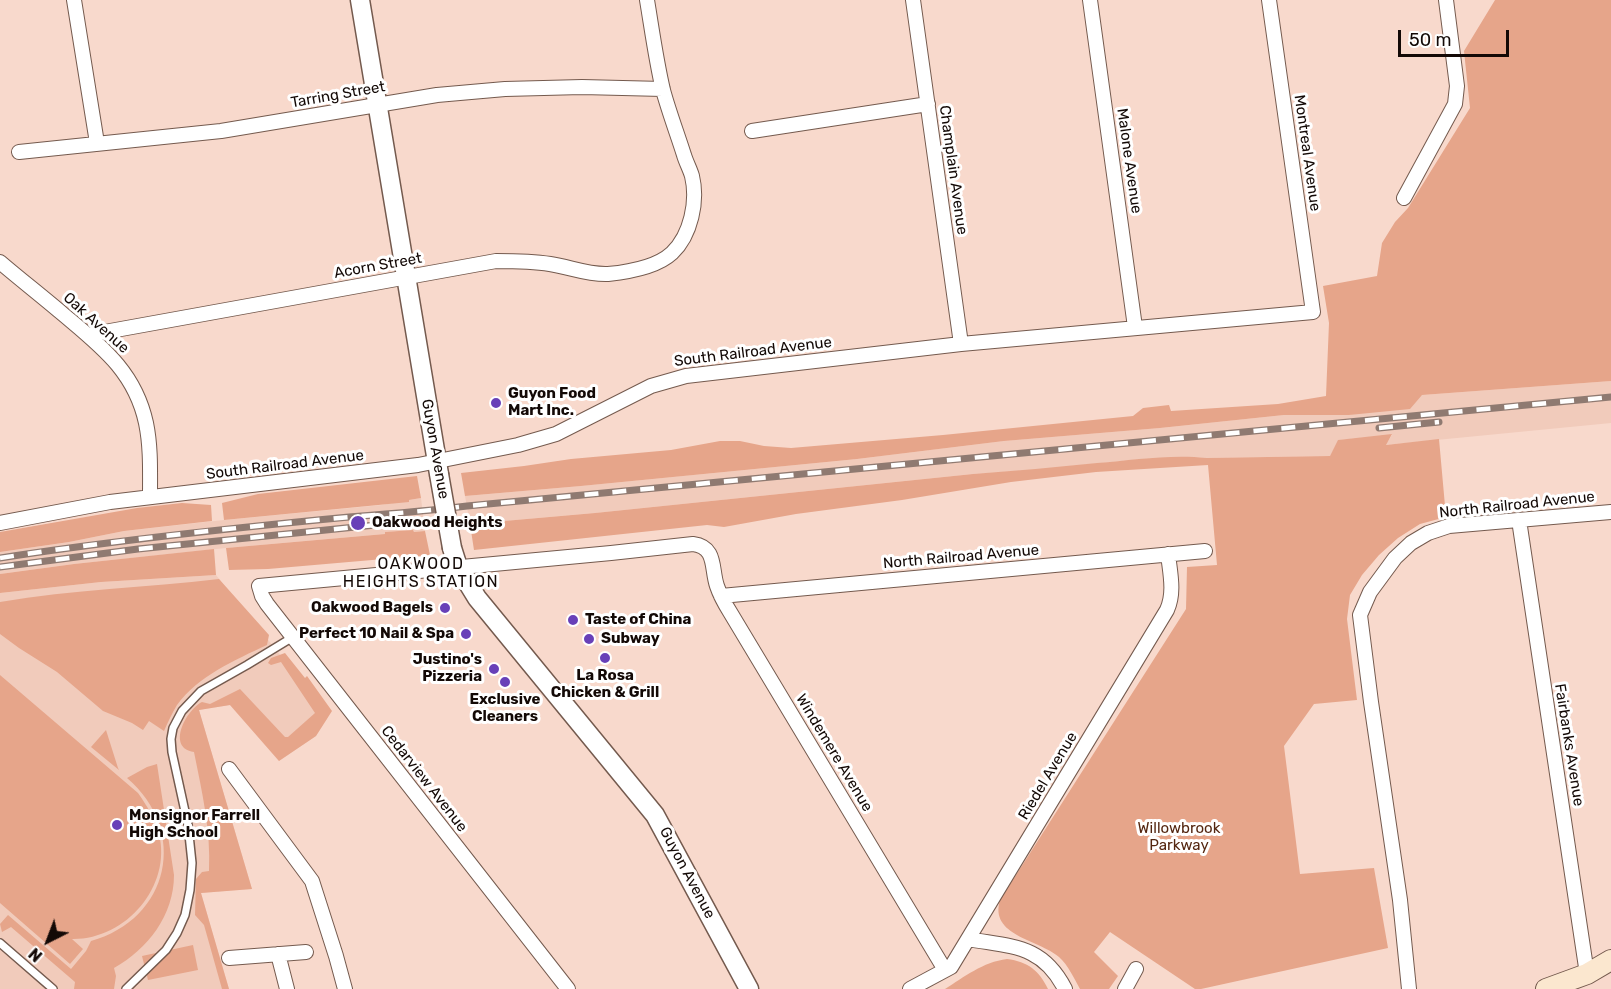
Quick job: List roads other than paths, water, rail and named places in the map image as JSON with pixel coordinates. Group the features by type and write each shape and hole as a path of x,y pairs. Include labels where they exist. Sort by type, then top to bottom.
{"main road":[{"path":"1546,989 1587,974 1611,960"}],"street":[{"path":"74,0 97,143"},
{"name":"Guyon Avenue","path":"360,0 438,467 452,548 458,567 490,615 655,815 749,989"},
{"path":"646,0 663,89"},
{"name":"Champlain Avenue","path":"913,0 960,344"},
{"name":"Malone Avenue","path":"1090,0 1135,327"},
{"name":"Montreal Avenue","path":"1269,0 1313,312"},
{"path":"1404,198 1455,104 1457,86 1446,0"},
{"name":"Tarring Street","path":"19,152 221,131 437,94 582,87 663,89"},
{"name":"Acorn Street","path":"88,335 496,261 551,264 583,272 605,274 627,272 645,267 672,252 681,240 693,211 692,176 663,89"},
{"path":"752,131 928,104"},
{"name":"Oak Avenue","path":"0,262 107,351 123,370 142,408 146,424 150,497"},
{"name":"South Railroad Avenue","path":"0,523 89,505 150,497 418,465 438,467 545,438 640,391 673,379 699,374 960,344 1313,312"},
{"name":"North Railroad Avenue","path":"1409,989 1400,900 1360,615 1371,592 1395,558 1411,543 1428,533 1449,526 1611,512"},
{"name":"Fairbanks Avenue","path":"1519,520 1587,974"},
{"name":"Windemere Avenue","path":"458,567 693,544 705,548 712,559 714,578 721,596 945,970"},
{"name":"North Railroad Avenue","path":"721,596 1205,551"},
{"name":"Riedel Avenue","path":"910,989 951,967 1167,610 1172,587 1168,554"},
{"name":"Cedarview Avenue","path":"458,567 259,586 267,604 568,989"},
{"path":"229,769 312,881 345,989"},
{"path":"968,939 1029,951 1041,958 1052,969 1065,989"},
{"path":"229,958 306,952"},
{"path":"278,954 287,989"},
{"path":"1125,989 1136,969"}],"lane":[{"path":"126,989 166,950 177,933 185,915 190,890 192,863 188,825 171,752 173,728 182,711 201,691 293,637"},
{"path":"0,943 53,989"}],"railway":[{"path":"0,558 131,540 349,517 1611,397"},
{"path":"1379,428 1439,422"},
{"path":"0,567 138,549 405,522"}],"place":[{"name":"Guyon Food Mart Inc.","path":"496,403"},
{"name":"Oakwood Heights","path":"358,523"},
{"name":"Oakwood Bagels","path":"445,608"},
{"name":"Taste of China","path":"573,620"},
{"name":"Perfect 10 Nail & Spa","path":"466,634"},
{"name":"Subway","path":"589,639"},
{"name":"La Rosa Chicken & Grill","path":"605,658"},
{"name":"Justino's Pizzeria","path":"494,669"},
{"name":"Exclusive Cleaners","path":"505,682"},
{"name":"Monsignor Farrell High School","path":"117,825"}],"district":[{"name":"OAKWOOD HEIGHTS STATION","path":"421,573"}],"park label":[{"name":"Willowbrook Parkway","path":"1179,838"}]}
